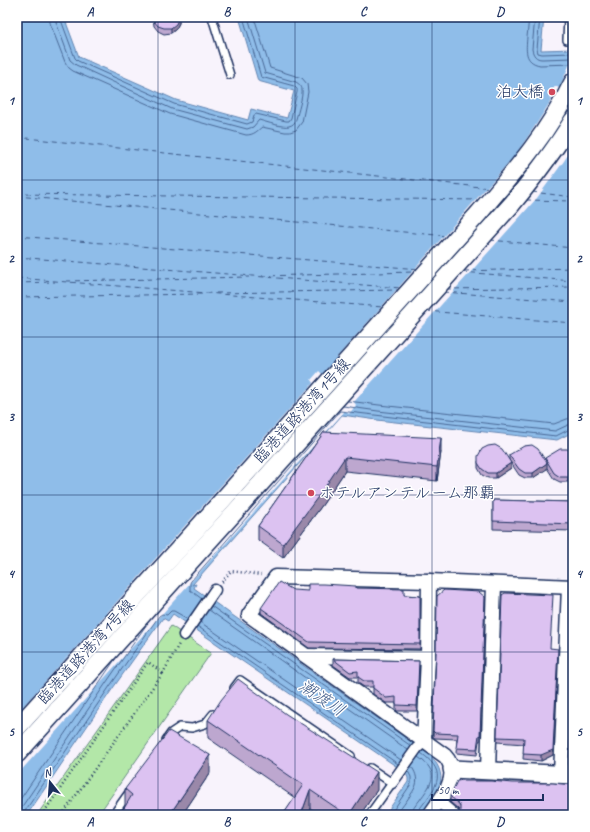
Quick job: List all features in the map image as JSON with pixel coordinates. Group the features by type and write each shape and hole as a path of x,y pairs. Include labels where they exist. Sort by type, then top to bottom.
{"street":[{"name":"臨港道路港湾1号線","path":"17,728 479,213 523,161 546,130 565,99 573,82"},
{"name":"臨港道路港湾1号線","path":"17,754 512,204 539,171 573,120"},
{"path":"430,815 451,780 452,769 450,762 445,756 421,745 306,656 249,615 276,577 571,587 567,774 452,769"},
{"path":"392,783 421,745 428,658 429,581"},
{"path":"488,771 494,584"},
{"path":"184,635 215,590"},
{"path":"306,656 428,658"},
{"path":"438,803 452,815"}],"lane":[{"path":"212,17 230,75"},
{"path":"567,40 568,17"},
{"path":"232,691 240,680 359,761"},
{"path":"162,746 171,733 180,727 192,728 205,724 218,707"},
{"path":"365,765 392,783 369,815"},
{"path":"113,815 135,783"}],"path":[{"path":"215,590 231,571 276,577"},
{"path":"62,815 163,673 184,635"},
{"path":"42,815 148,662 163,673"}],"green space":[{"path":"171,626 211,653 98,815 37,815"}],"water":[{"name":"潮渡川","path":"17,17 64,17 79,57 176,100 248,120 251,109 287,118 294,91 258,81 239,17 544,17 541,50 573,49 573,432 557,440 342,415 192,585 196,584 194,588 431,756 437,765 441,780 436,794 420,815 385,815 408,782 406,773 173,614 168,621 163,618 113,688 27,815 17,815"}],"pier":[{"name":"泊大橋","path":"573,57 573,147 537,198 354,402 356,405 349,414 345,411 17,775 17,713 313,383 311,380 319,371 322,374 516,154 552,99 549,97 555,86 559,88"}],"building":[{"path":"153,17 179,17 176,24 171,28 164,28 158,26"},
{"name":"ホテルアンテルーム那覇","path":"324,432 441,438 437,467 345,457 323,490 283,544 258,526"},
{"path":"495,445 502,449 511,463 496,473 488,473 482,469 478,463 478,456 482,449"},
{"path":"532,445 538,449 547,463 533,473 525,473 519,469 509,455 524,446"},
{"path":"560,449 567,449 573,452 573,473 568,477 560,477 554,473 545,458"},
{"path":"493,500 573,502 573,524 493,521"},
{"path":"279,582 293,590 308,591 308,584 323,584 356,586 356,588 404,589 404,595 420,596 420,644 309,642 261,608"},
{"path":"444,590 479,592 485,597 480,736 479,735 477,749 456,748 458,734 435,733 433,731 437,596"},
{"path":"505,593 553,595 550,648 558,649 553,750 541,755 523,754 524,738 497,737 502,595"},
{"path":"333,659 419,661 417,706 396,705 396,697 386,698 373,688 373,681 364,681 358,677 358,671 350,672"},
{"path":"238,679 286,714 377,772 349,815 310,790 301,815 283,815 303,785 208,720 221,700"},
{"path":"573,690 573,757 570,757"},
{"path":"169,731 210,755 170,814 171,815 120,815 132,795 125,789"},
{"path":"463,780 573,785 573,815 458,815 460,806 450,796 457,781"},
{"path":"440,810 446,815 436,815"}],"ferry route":[{"path":"17,137 489,188"},
{"path":"532,192 573,197"},
{"path":"17,194 480,200"},
{"path":"17,196 447,236"},
{"path":"526,200 573,201"},
{"path":"17,236 419,269"},
{"path":"490,240 573,248"},
{"path":"17,257 401,288"},
{"path":"464,271 573,268"},
{"path":"262,276 414,272"},
{"path":"462,272 573,281"},
{"path":"66,281 249,277"},
{"path":"17,278 383,307"},
{"path":"17,283 55,282"},
{"path":"446,289 573,287"},
{"path":"216,293 398,290"},
{"path":"444,292 573,302"},
{"path":"17,297 202,294"},
{"path":"426,311 573,323"}],"place":[{"name":"泊大橋","path":"552,92"},
{"name":"ホテルアンテルーム那覇","path":"311,493"}]}
